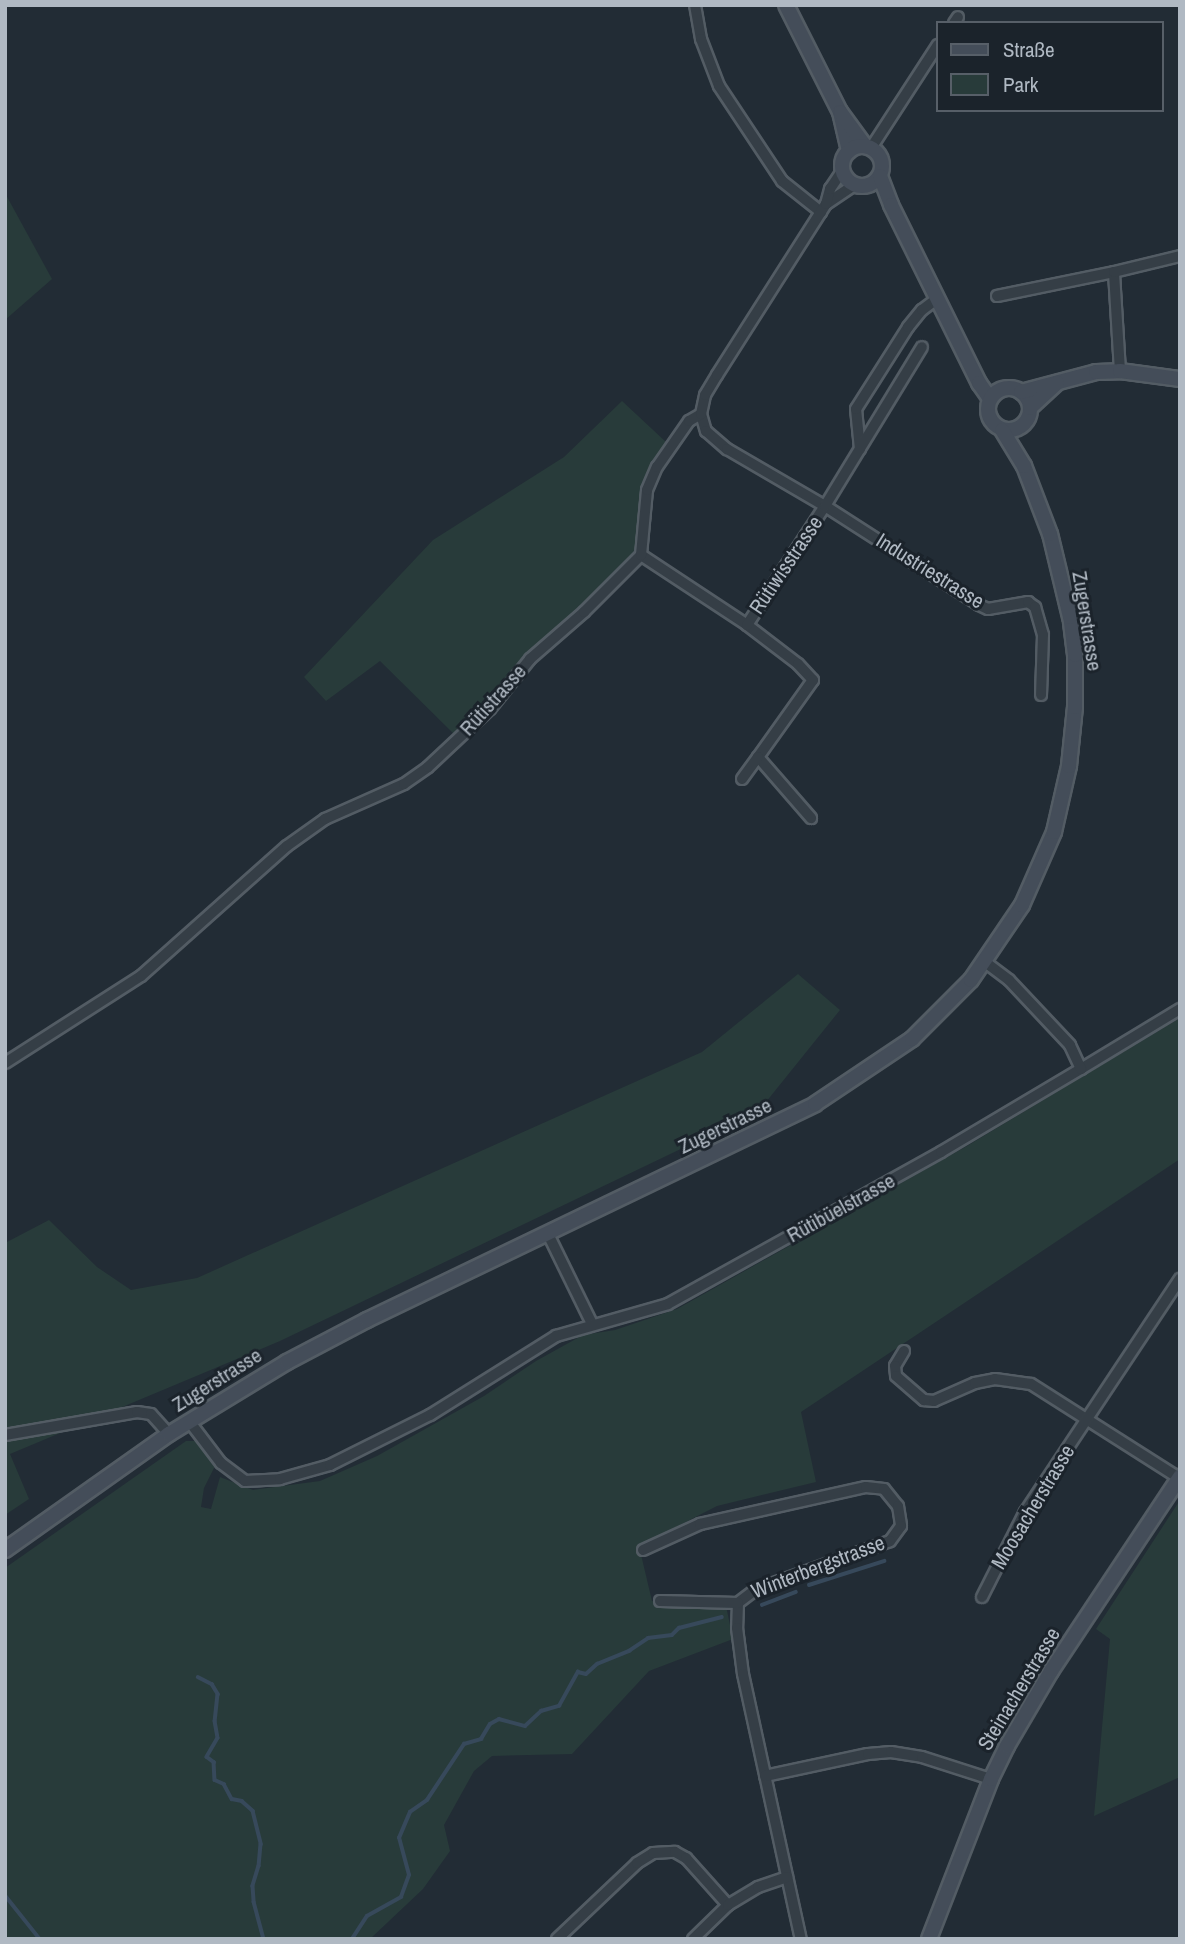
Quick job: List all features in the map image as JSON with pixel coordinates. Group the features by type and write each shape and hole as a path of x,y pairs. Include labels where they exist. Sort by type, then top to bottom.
{"main road":[{"path":"786,5 840,112 868,147 881,157 880,176 891,205 973,366 996,394"},
{"path":"840,112 849,151"},
{"path":"868,147 849,151 843,160 842,171 891,205"},
{"path":"861,186 880,176"},
{"path":"996,394 1021,391 1096,372 1180,379"},
{"path":"1030,408 1057,383"},
{"path":"996,394 988,415 1002,430 1020,428 1029,417 1030,408 1021,391"},
{"name":"Zugerstrasse","path":"1020,428 1024,466"},
{"name":"Zugerstrasse","path":"5,1550 169,1434 263,1375 367,1320 746,1140 846,1085 912,1039 959,994 985,962 1033,885 1054,832 1069,766 1075,707 1075,655 1065,593 1050,534 1024,466 1002,430"},
{"name":"Steinacherstrasse","path":"929,1939 991,1779 1051,1671 1180,1478"}],"street":[{"path":"695,5 701,39 719,86 782,181 823,208"},
{"path":"868,147 936,48"},
{"path":"641,555 647,490 657,467 689,421 701,414 705,395 823,208 830,189 842,171"},
{"path":"823,208 861,186"},
{"path":"997,296 1180,256"},
{"path":"1114,272 1120,372"},
{"path":"860,450 856,409 908,327 922,310 938,298"},
{"path":"825,506 922,347"},
{"name":"Industriestrasse","path":"701,414 706,431 715,441 825,506 979,605 988,609 1028,602 1035,607 1043,635 1041,695"},
{"name":"Rütiwisstrasse","path":"747,625 825,506"},
{"name":"Rütiwisstrasse","path":"641,555 747,625 798,664 813,680 742,779"},
{"name":"Rütistrasse","path":"5,1063 141,976 306,832 325,819 404,784 428,767 490,709 530,659 584,612 641,555"},
{"path":"758,757 811,818"},
{"path":"985,962 1009,980 1070,1045 1081,1069"},
{"name":"Rütibüelstrasse","path":"189,1421 221,1463 245,1481 265,1481 308,1472 345,1458 430,1415 556,1336 668,1304 941,1152 1180,1009"},
{"path":"548,1234 592,1324"},
{"name":"Moosacherstrasse","path":"982,1597 1025,1512 1180,1279"},
{"path":"904,1351 895,1366 896,1376 924,1400 934,1401 975,1383 995,1379 1031,1384 1180,1478"},
{"path":"5,1435 137,1412 151,1415 169,1434"},
{"name":"Winterbergstrasse","path":"643,1550 700,1524 866,1487 884,1489 895,1499 901,1513 901,1526 890,1541 755,1590 745,1595 738,1603 737,1628 743,1674 802,1939"},
{"path":"660,1601 738,1603"},
{"path":"765,1776 868,1754 891,1752 922,1757 991,1779"},
{"path":"557,1939 637,1863 653,1853 675,1852 686,1858 728,1905"},
{"path":"693,1939 728,1905 758,1886 787,1878"}],"green space":[{"path":"5,193 52,279 5,320"},
{"path":"622,401 666,442 666,452 647,490 641,555 530,659 459,739 380,661 326,701 304,677 433,540 564,457"},
{"path":"798,974 840,1010 758,1112 280,1341 10,1454 29,1499 5,1515 5,1243 49,1220 97,1267 131,1290 197,1278 702,1052"},
{"path":"1180,1018 1180,1159 801,1412 816,1482 717,1506 639,1546 652,1601 726,1606 733,1639 649,1671 572,1754 492,1756 474,1771 444,1825 450,1851 423,1889 370,1939 5,1939 5,1568 186,1441 198,1441 215,1466 204,1488 201,1507 211,1509 220,1477 253,1490 320,1481 377,1456 484,1396 536,1361 583,1335 615,1330 677,1309 967,1146"},
{"path":"1180,1500 1180,1777 1094,1816 1110,1639 1096,1629"}],"waterway":[{"path":"809,1585 884,1561"},
{"path":"762,1605 796,1592"},
{"path":"352,1939 367,1916 401,1897 409,1875 399,1838 410,1812 427,1800 464,1744 481,1739 490,1724 499,1719 525,1726 541,1711 559,1706 578,1672 586,1674 597,1664 629,1651 648,1638 672,1635 679,1628 722,1617"},
{"path":"198,1677 212,1684 218,1694 215,1721 218,1738 207,1757 214,1762 215,1780 224,1784 232,1799 242,1801 253,1811 261,1844 259,1866 253,1886 254,1902 264,1939"},
{"path":"5,1895 40,1939"}]}
